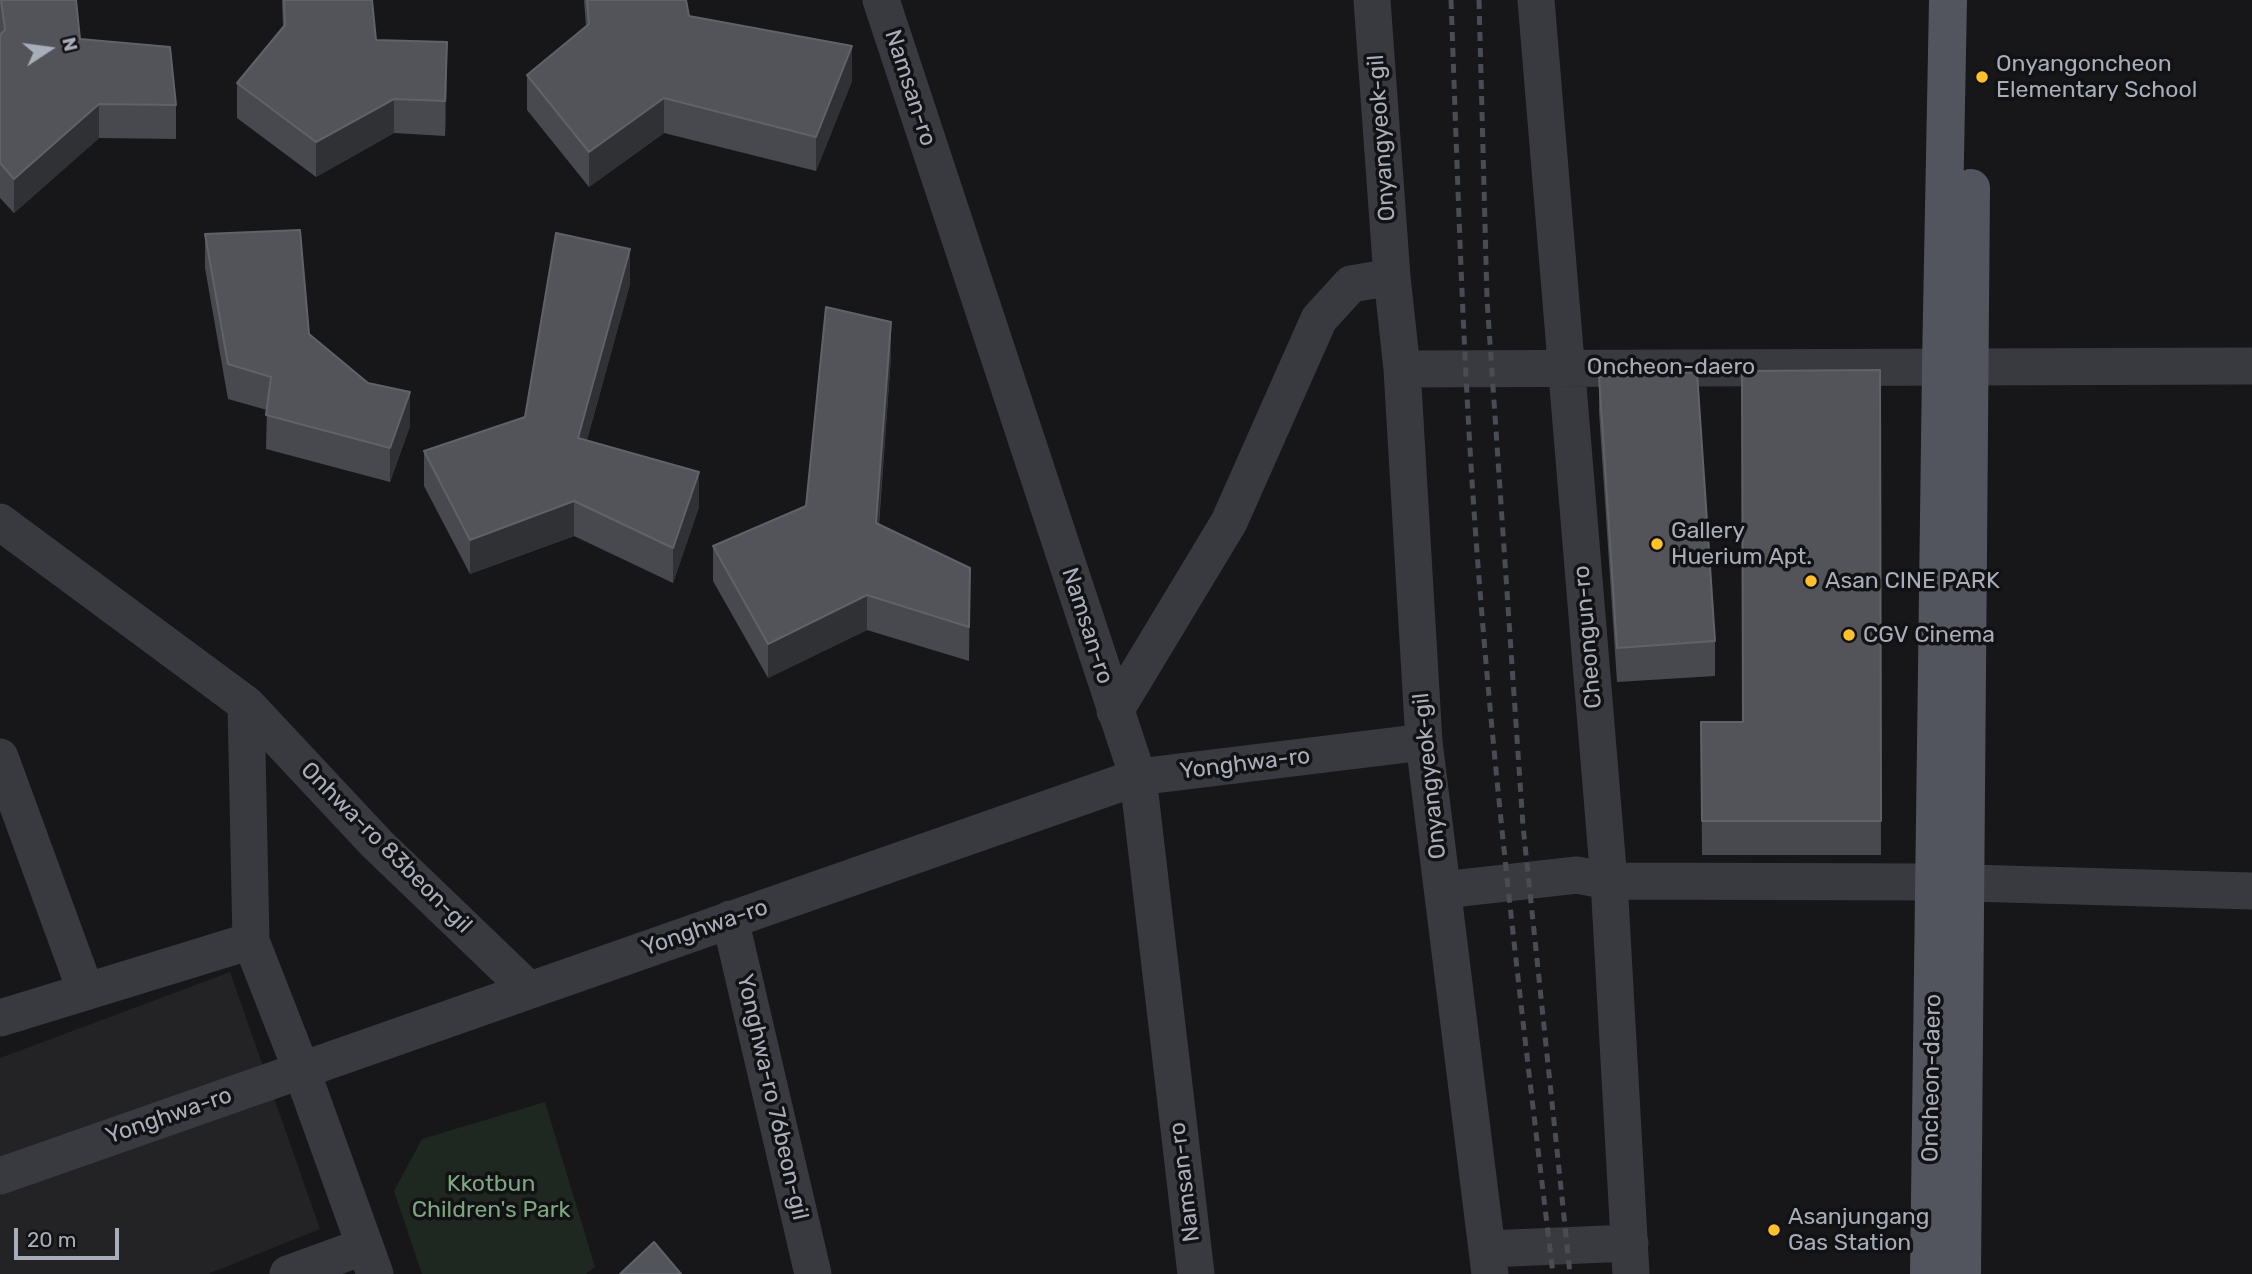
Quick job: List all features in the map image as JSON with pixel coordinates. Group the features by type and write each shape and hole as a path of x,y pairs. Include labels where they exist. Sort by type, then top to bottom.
{"main road":[{"name":"Oncheon-daero","path":"1948,0 1955,366 1950,883 1962,1274"},
{"name":"Oncheon-daero","path":"1955,366 1972,0"},
{"name":"Oncheon-daero","path":"1929,1274 1950,883"}],"street":[{"name":"Namsan-ro","path":"881,0 1138,777 1196,1274"},
{"name":"Onyangyeok-gil","path":"1372,0 1392,277 1402,369 1424,742 1488,1262"},
{"name":"Cheongun-ro","path":"1536,0 1609,881 1631,1259"},
{"path":"1115,711 1229,522 1319,319 1351,284 1392,277"},
{"name":"Oncheon-daero","path":"1402,369 2252,366"},
{"name":"Onhwa-ro 83beon-gil","path":"0,522 246,704 377,844 528,989"},
{"path":"246,704 251,941 301,1069 370,1260 288,1274"},
{"name":"Yonghwa-ro","path":"0,1176 1138,777 1424,742"},
{"path":"0,757 86,992"},
{"path":"1443,890 1577,874 1609,881 1950,883 2252,891"},
{"name":"Yonghwa-ro 76beon-gil","path":"730,919 813,1274"},
{"path":"0,1018 251,941"},
{"path":"1488,1262 1631,1259"}],"shaded area":[{"path":"230,972 320,1229 208,1274 0,1274 0,1058"}],"green space":[{"name":"Kkotbun Children's Park","path":"545,1102 595,1267 586,1274 422,1274 394,1191 422,1139"}],"building":[{"path":"1,0 76,0 80,39 170,47 176,105 99,104 14,179 0,163 0,35 5,30"},
{"path":"284,0 372,0 376,40 447,42 445,101 394,99 316,142 237,83 285,25"},
{"path":"587,0 686,0 689,16 852,46 816,137 664,98 589,152 527,75 589,24"},
{"path":"300,230 309,334 368,383 410,392 390,448 266,415 271,377 228,364 205,234"},
{"path":"556,233 630,249 578,438 699,472 673,548 574,501 470,540 424,451 525,417"},
{"path":"826,307 891,322 876,523 970,568 969,627 867,595 768,644 713,546 806,506"},
{"name":"Asan CINE PARK","path":"1880,370 1881,821 1702,821 1701,722 1743,722 1742,371"},
{"name":"Gallery Huerium Apt.","path":"1697,372 1715,641 1617,648 1599,377"},
{"path":"654,1242 681,1274 620,1274"}],"railway":[{"path":"1451,0 1464,345 1484,642 1501,823 1553,1274"},
{"path":"1479,0 1487,299 1523,826 1570,1274"}],"place":[{"name":"Onyangoncheon Elementary School","path":"1982,77"},
{"name":"Gallery Huerium Apt.","path":"1657,544"},
{"name":"Asan CINE PARK","path":"1811,581"},
{"name":"CGV Cinema","path":"1849,635"},
{"name":"Asanjungang Gas Station","path":"1774,1230"}]}
